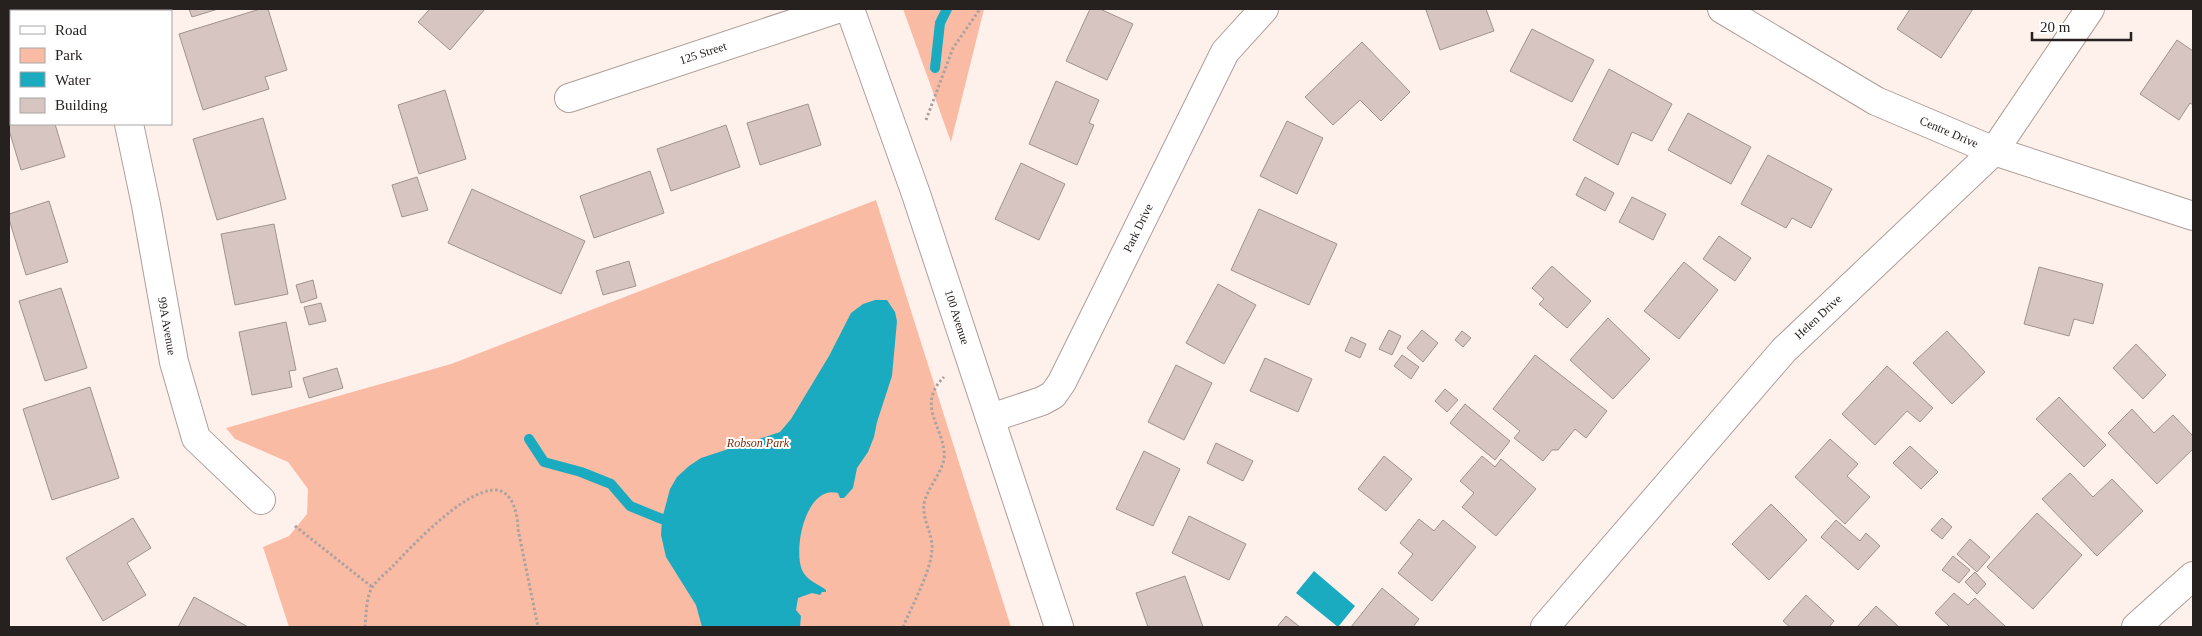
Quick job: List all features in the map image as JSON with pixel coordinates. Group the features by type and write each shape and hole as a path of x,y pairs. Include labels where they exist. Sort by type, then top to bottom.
{"street":[{"name":"125 Street","path":"569,98 837,9"},
{"name":"100 Avenue","path":"850,9 916,194 1059,627"},
{"name":"Park Drive","path":"991,418 1042,401 1053,395 1062,382 1225,52 1264,9"},
{"name":"Centre Drive","path":"1722,9 1876,101 1994,151 2193,216"},
{"name":"Helen Drive","path":"1545,627 1784,350 1994,151 2090,9"},
{"name":"99A Avenue","path":"129,125 146,205 174,362 196,438 261,500"},
{"path":"2136,627 2193,576"}],"path":[{"path":"926,120 954,48 980,9"},
{"path":"903,627 925,574 932,547 924,514 924,503 933,481 944,462 945,452 931,410 932,398 938,382 946,374"},
{"path":"365,627 372,587 437,522 467,500 481,493 497,490 506,494 518,515 518,529 538,627"},
{"path":"294,526 372,587"}],"green space":[{"path":"903,9 984,9 951,142"},
{"name":"Robson Park","path":"876,200 1011,627 289,627 263,547 289,536 307,514 308,489 288,462 235,439 226,428 451,364"}],"water":[{"path":"875,300 887,300 895,312 897,321 892,376 874,437 868,452 857,468 853,488 844,498 840,498 838,493 827,493 818,499 810,508 801,534 799,548 802,570 807,577 826,590 826,592 822,592 820,595 812,593 798,598 796,610 801,616 800,627 702,627 696,605 666,557 661,535 662,519 670,489 677,477 701,458 780,432 791,419 829,356 851,313 863,304"},
{"path":"1314,571 1355,606 1338,627 1296,593"}],"building":[{"path":"9,9 15,9 10,10 9,68"},
{"path":"189,9 218,9 192,17"},
{"path":"260,9 268,9 287,70 265,77 269,89 203,110 179,34"},
{"path":"430,9 485,9 450,50 418,22"},
{"path":"1090,9 1100,9 1133,24 1107,80 1066,61"},
{"path":"1486,9 1494,31 1440,50 1426,10"},
{"path":"1910,9 1973,9 1941,58 1897,29"},
{"path":"1532,29 1594,60 1572,102 1510,71"},
{"path":"2177,40 2193,51 2193,105 2190,103 2179,120 2140,94"},
{"path":"1362,42 1410,92 1381,121 1360,100 1333,125 1305,97"},
{"path":"1609,69 1672,104 1652,141 1632,132 1618,165 1573,140"},
{"path":"1056,81 1099,100 1089,123 1094,125 1077,165 1029,144"},
{"path":"445,90 466,159 419,174 398,105"},
{"path":"808,104 821,145 760,165 747,123"},
{"path":"9,105 10,125 55,125 65,157 21,170 9,130"},
{"path":"1688,113 1751,147 1731,184 1668,150"},
{"path":"263,118 286,199 217,220 193,139"},
{"path":"1287,121 1323,138 1297,194 1260,176"},
{"path":"726,125 740,167 671,191 657,149"},
{"path":"1768,155 1832,189 1811,228 1792,218 1786,228 1741,204"},
{"path":"1021,163 1065,184 1039,240 995,219"},
{"path":"650,171 664,213 594,238 580,196"},
{"path":"417,177 428,210 402,217 392,185"},
{"path":"1585,177 1614,193 1605,211 1576,195"},
{"path":"472,189 585,241 561,294 448,243"},
{"path":"1632,197 1666,214 1653,240 1619,222"},
{"path":"49,201 68,262 26,275 9,214"},
{"path":"1259,209 1337,244 1309,305 1231,270"},
{"path":"274,224 288,294 235,305 221,234"},
{"path":"1719,236 1751,258 1735,281 1703,259"},
{"path":"629,261 636,286 603,295 596,271"},
{"path":"1684,262 1718,290 1679,339 1644,311"},
{"path":"1552,266 1591,301 1567,328 1539,304 1544,299 1532,288"},
{"path":"2039,267 2103,284 2093,324 2074,319 2069,336 2024,324"},
{"path":"313,280 317,298 301,303 296,285"},
{"path":"1218,284 1256,305 1224,364 1186,343"},
{"path":"61,288 87,368 45,381 19,301"},
{"path":"321,303 326,321 309,325 304,307"},
{"path":"1608,318 1650,359 1613,399 1570,360"},
{"path":"286,322 296,370 289,371 292,387 252,395 239,332"},
{"path":"1389,330 1401,336 1392,355 1379,349"},
{"path":"1422,330 1438,343 1423,362 1407,348"},
{"path":"1462,331 1471,338 1463,347 1455,340"},
{"path":"1947,331 1985,372 1952,404 1913,363"},
{"path":"1351,337 1366,344 1360,358 1345,351"},
{"path":"2136,344 2166,375 2143,399 2113,368"},
{"path":"1402,355 1419,367 1411,379 1394,366"},
{"path":"1535,355 1607,411 1586,438 1575,429 1558,450 1552,450 1543,461 1514,438 1520,431 1493,409"},
{"path":"1265,358 1312,379 1298,412 1250,391"},
{"path":"1176,365 1212,383 1184,440 1148,422"},
{"path":"1887,366 1933,408 1920,422 1907,411 1875,445 1842,414"},
{"path":"337,368 343,388 309,398 303,378"},
{"path":"90,387 119,478 52,500 23,409"},
{"path":"1445,389 1458,400 1447,412 1435,401"},
{"path":"2059,397 2106,445 2084,467 2036,419"},
{"path":"1465,404 1510,441 1495,460 1450,423"},
{"path":"2132,409 2154,433 2173,415 2193,436 2193,449 2157,484 2108,433"},
{"path":"1830,439 1858,464 1847,476 1870,497 1845,524 1795,477"},
{"path":"1216,443 1253,461 1243,481 1207,463"},
{"path":"1910,446 1938,472 1921,489 1893,463"},
{"path":"1144,451 1180,469 1153,526 1116,509"},
{"path":"1384,456 1412,479 1386,511 1358,489"},
{"path":"1482,456 1495,467 1501,459 1536,489 1496,536 1462,507 1474,493 1460,481"},
{"path":"2070,473 2093,497 2112,479 2143,511 2097,556 2042,499"},
{"path":"1771,504 1807,540 1769,580 1732,544"},
{"path":"2037,513 2082,555 2033,609 1987,567"},
{"path":"1189,516 1246,544 1229,580 1172,553"},
{"path":"133,518 151,548 127,563 146,595 103,621 66,558"},
{"path":"1942,518 1952,527 1942,539 1931,530"},
{"path":"1419,519 1434,531 1443,520 1476,547 1432,601 1398,573 1413,554 1400,543"},
{"path":"1836,520 1860,541 1866,533 1880,546 1858,570 1821,537"},
{"path":"1970,539 1990,557 1977,572 1957,554"},
{"path":"1953,556 1970,570 1959,583 1942,570"},
{"path":"1975,572 1986,584 1977,594 1965,582"},
{"path":"1185,576 1203,627 1148,627 1136,593"},
{"path":"1382,588 1419,619 1413,627 1351,627"},
{"path":"1954,593 1968,605 1975,598 2006,627 1948,627 1935,613"},
{"path":"1806,595 1834,621 1829,627 1790,627 1783,621"},
{"path":"194,597 248,627 178,627"},
{"path":"1876,606 1899,627 1857,627"},
{"path":"1286,616 1300,627 1277,627"}],"waterway":[{"path":"935,68 940,23 947,9"},
{"path":"529,439 544,462 581,472 611,484 630,506 662,519"}]}
